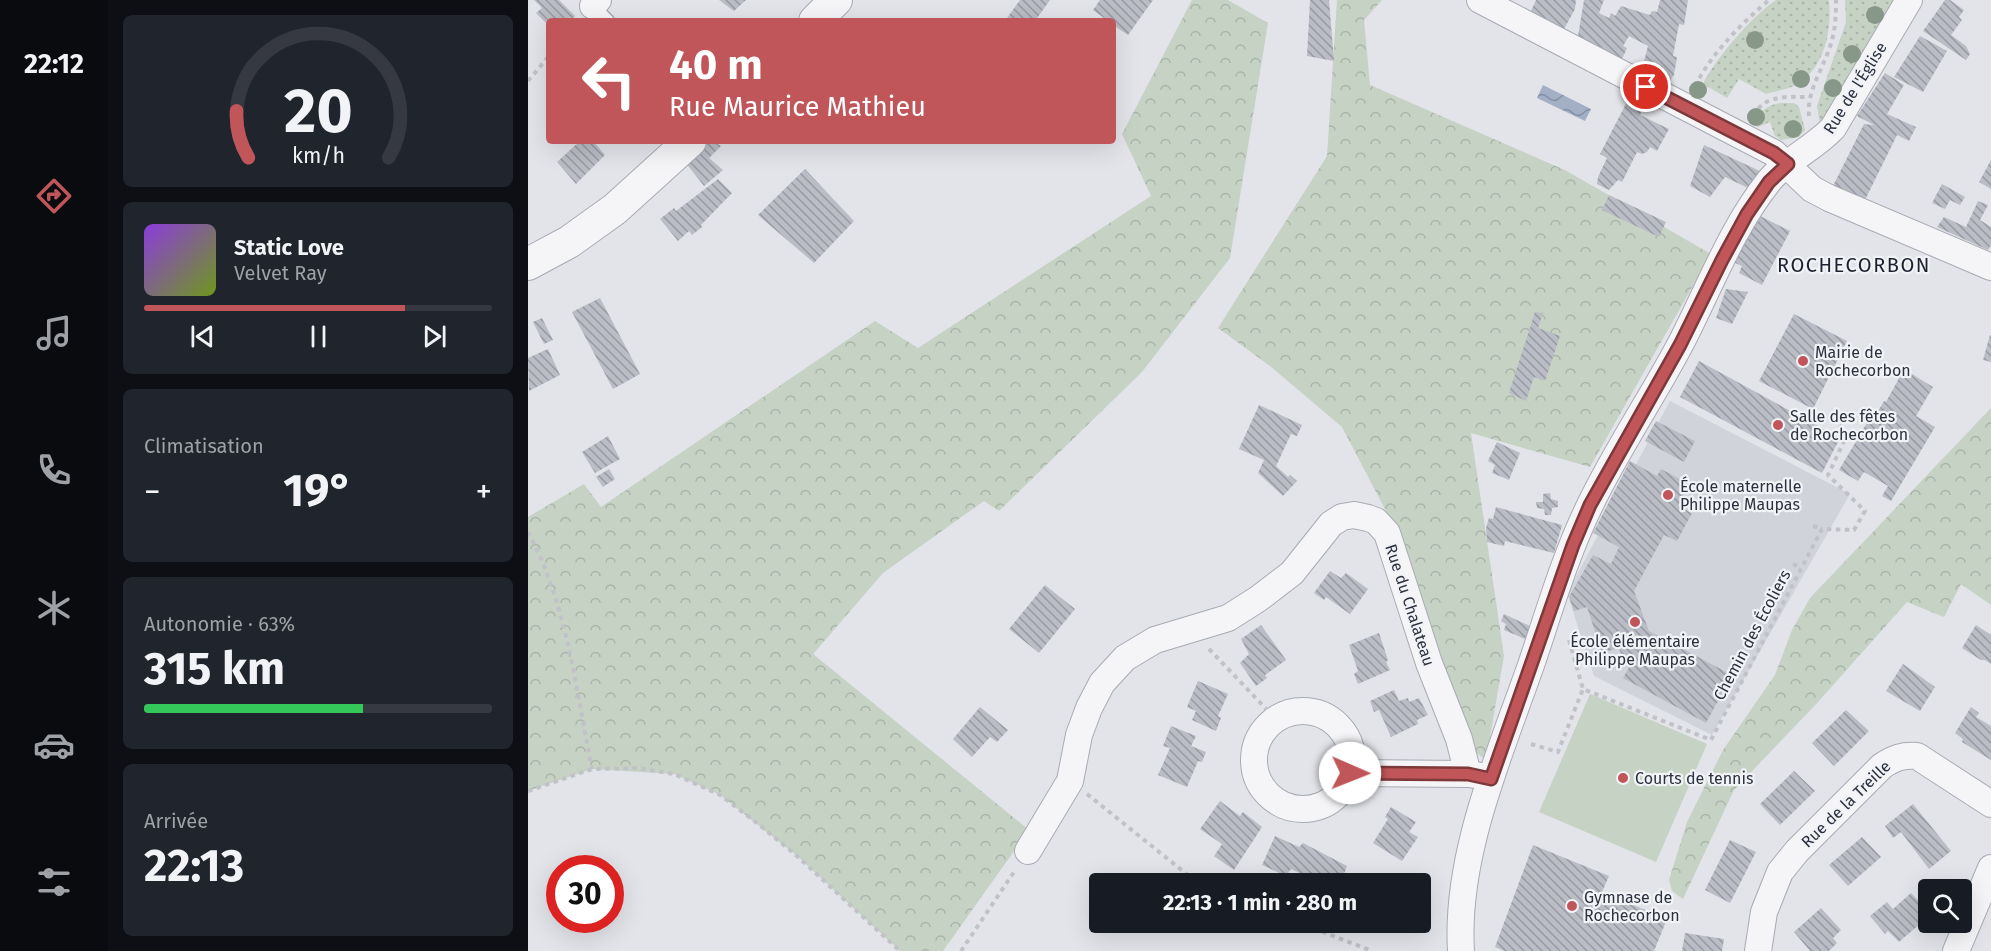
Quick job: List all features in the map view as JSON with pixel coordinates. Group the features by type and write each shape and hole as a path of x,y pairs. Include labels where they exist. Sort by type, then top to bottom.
{"street":[{"path":"818,18 836,0"},
{"path":"1480,0 1534,26 1683,108 1774,153 1812,189 1829,198 1991,267"},
{"name":"Rue de l'Église","path":"1461,951 1461,906 1480,777 1590,505 1680,345 1747,214 1769,182 1788,164 1821,141 1833,128 1909,0"},
{"path":"528,264 569,242 615,209 687,144"},
{"name":"Rue du Chalateau","path":"1028,851 1070,781 1079,735 1089,708 1102,683 1125,658 1155,640 1228,618 1292,573 1331,524 1342,517 1354,515 1376,521 1387,533 1429,663 1459,739 1480,777"},
{"path":"1298,711 1313,712 1328,718 1340,728 1348,742 1352,757 1350,773 1343,788 1331,800 1316,807 1300,809 1284,805 1270,796 1259,783 1254,768 1254,751 1259,736 1269,723 1276,719 1298,711"},
{"name":"Rue de la Treille","path":"1758,951 1764,912 1780,872 1805,842 1882,766 1905,755 1917,756 1991,804"},
{"path":"1350,773 1480,777"},
{"path":"1956,951 1991,868"}],"path":[{"path":"1683,108 1698,79 1719,51 1749,17 1769,0"},
{"path":"1821,141 1814,133 1809,115 1809,97 1829,51 1836,25 1836,0"},
{"path":"528,81 546,60"},
{"path":"1741,138 1757,109 1768,100 1809,97"},
{"path":"1813,526 1822,529 1854,530 1865,511 1828,474 1847,435 1832,416"},
{"name":"Chemin des Écoliers","path":"1583,688 1711,740 1822,529"},
{"path":"528,532 549,575 563,628 592,769"},
{"path":"1793,564 1801,568"},
{"path":"1190,629 1276,719"},
{"path":"1531,744 1558,752 1583,688 1569,640"},
{"path":"528,791 592,769 637,768 674,774 720,795 797,856 900,951"},
{"path":"1070,781 1185,873"},
{"path":"961,951 1028,851"},
{"path":"1325,933 1372,951"}],"shaded area":[{"path":"1670,401 1850,494 1712,735 1594,676 1567,593"}],"green space":[{"path":"1192,0 1228,0 1268,23 1230,258 1142,372 999,511 984,501 883,573 813,654 1029,830 943,951 900,951 797,856 720,795 674,774 592,769 528,791 528,517 584,484 601,507 875,321 918,348 1151,196 1122,134"},
{"path":"1337,0 1382,0 1364,20 1370,85 1565,170 1711,254 1590,467 1471,433 1504,656 1486,760 1470,748 1387,513 1342,427 1270,366 1218,328 1327,156"},
{"path":"1776,0 1829,0 1828,35 1815,68 1798,84 1766,94 1739,79 1727,98 1703,84 1716,62 1735,38"},
{"path":"1845,0 1898,0 1826,117 1820,123 1817,106 1846,22"},
{"path":"1780,103 1794,103 1799,107 1805,130 1799,137 1781,140 1775,136 1770,122 1758,127 1756,125 1764,109"},
{"path":"1991,408 1991,605 1961,584 1944,617 1907,602 1818,702 1734,790 1683,899 1672,891 1669,880 1687,822 1723,750 1775,675 1792,630 1810,598"},
{"name":"Courts de tennis","path":"1590,694 1707,744 1656,862 1539,812"}],"water":[{"path":"1543,85 1591,109 1585,121 1537,98"}],"building":[{"path":"534,0 559,0 575,16 573,18 546,18 546,23 536,13 542,8"},
{"path":"719,0 746,0 734,11"},
{"path":"1020,0 1050,0 1037,18 1007,18"},
{"path":"1100,0 1153,0 1128,35 1116,27 1116,18 1104,18 1093,10"},
{"path":"1310,0 1329,0 1334,61 1307,56"},
{"path":"1536,0 1576,0 1575,9 1564,29 1531,11"},
{"path":"1584,0 1604,0 1599,13 1609,18 1611,13 1615,16 1621,6 1650,15 1652,11 1657,12 1660,0 1688,0 1684,25 1679,24 1673,56 1677,57 1674,75 1668,83 1652,74 1653,69 1643,65 1648,46 1629,36 1623,46 1627,48 1622,59 1578,36"},
{"path":"1945,0 1950,0 1964,10 1959,17 1962,20 1951,35 1966,46 1970,54 1966,60 1923,31"},
{"path":"1920,36 1947,51 1923,92 1894,77"},
{"path":"1885,73 1904,85 1887,114 1916,127 1909,141 1897,135 1865,200 1833,186 1864,124 1874,125 1857,116"},
{"path":"1630,96 1645,104 1640,115 1669,129 1657,151 1650,147 1642,154 1637,152 1622,182 1618,180 1609,190 1597,184 1607,158 1600,154"},
{"path":"577,144 596,144 605,155 576,184 557,162"},
{"path":"703,144 721,146 709,158 723,170 704,186 685,162"},
{"path":"1704,145 1762,172 1750,189 1725,177 1710,197 1690,186"},
{"path":"1991,160 1991,189 1979,182"},
{"path":"805,169 854,221 814,263 758,215"},
{"path":"718,179 732,193 701,225 702,227 692,235 689,231 678,241 660,219 674,208 676,211"},
{"path":"1942,184 1965,197 1960,205 1950,200 1945,209 1932,203"},
{"path":"1609,195 1666,222 1659,237 1602,210"},
{"path":"1978,201 1988,205 1980,220 1991,227 1991,245 1988,250 1937,227 1944,217 1966,227"},
{"path":"1758,215 1790,231 1762,285 1739,273 1742,266 1733,262"},
{"path":"1726,289 1748,292 1732,324 1716,318"},
{"path":"600,298 640,374 613,389 572,312"},
{"path":"1535,312 1543,313 1538,328 1560,336 1545,381 1534,377 1526,401 1509,393"},
{"name":"Mairie de Rochecorbon","path":"1794,314 1847,341 1813,409 1759,381"},
{"path":"542,318 553,340 544,344 533,322"},
{"path":"1991,335 1991,362 1983,360"},
{"path":"548,349 560,375 529,391 528,358"},
{"path":"1699,361 1840,438 1822,473 1680,397"},
{"path":"1904,369 1933,387 1916,416 1935,427 1891,501 1882,496 1888,486 1864,472 1858,481 1839,470 1874,411 1877,413 1884,401 1886,402"},
{"path":"1259,405 1302,425 1297,436 1291,434 1276,466 1288,477 1290,475 1297,481 1283,496 1258,473 1264,460 1239,449"},
{"path":"1656,421 1695,441 1684,462 1645,441"},
{"path":"608,436 620,459 595,473 582,452"},
{"path":"1497,442 1520,453 1509,480 1492,473 1495,465 1488,461"},
{"path":"1630,461 1657,476 1661,469 1689,484 1678,506 1692,513 1677,541 1664,535 1634,591 1649,631 1732,675 1706,723 1623,678 1633,660 1621,654 1619,648 1602,653 1587,607 1574,611 1569,597 1593,555 1611,564 1619,547 1593,533"},
{"path":"609,469 615,479 603,487 596,477"},
{"path":"1550,493 1551,499 1558,501 1558,507 1552,508 1551,515 1545,515 1544,509 1537,508 1536,502 1543,502 1543,494"},
{"path":"1496,507 1562,525 1554,553 1505,541 1504,546 1487,542 1486,528 1489,518 1493,519"},
{"path":"1330,571 1341,578 1346,573 1368,589 1350,614 1326,597 1324,600 1314,593"},
{"path":"1045,585 1075,609 1039,653 1009,629"},
{"path":"1504,614 1530,626 1525,639 1504,630 1506,624 1501,621"},
{"path":"1261,625 1286,660 1265,675 1267,678 1256,686 1240,663 1249,654 1241,639"},
{"path":"1976,625 1991,635 1991,664 1962,648"},
{"path":"1379,633 1390,670 1358,684 1354,674 1358,671 1349,645"},
{"path":"1903,664 1935,687 1920,711 1886,691"},
{"path":"1198,681 1228,694 1218,716 1221,718 1216,731 1192,720 1196,711 1187,707"},
{"path":"1394,690 1399,701 1408,698 1409,702 1419,698 1428,715 1417,720 1418,724 1391,737 1379,710 1374,712 1370,701"},
{"path":"980,707 1008,730 997,742 990,737 972,757 953,739"},
{"path":"1971,707 1979,713 1976,717 1991,726 1991,760 1962,742 1963,739 1955,733"},
{"path":"1846,710 1869,731 1834,766 1812,743"},
{"path":"1171,726 1196,736 1191,746 1206,752 1202,762 1198,761 1187,787 1158,775 1170,748 1163,746"},
{"path":"1794,771 1815,791 1780,825 1760,804"},
{"path":"1220,801 1240,816 1243,812 1262,827 1234,870 1214,856 1222,844 1200,829"},
{"path":"1913,804 1951,851 1929,869 1901,832 1893,838 1885,826"},
{"path":"1391,807 1416,822 1409,832 1418,837 1402,861 1373,843 1388,819 1385,817"},
{"path":"1275,836 1299,847 1303,843 1347,866 1344,873 1299,873 1291,869 1288,873 1279,873 1262,865"},
{"path":"1862,837 1881,857 1848,886 1829,865"},
{"path":"1730,840 1756,852 1730,903 1705,890"},
{"name":"Gymnase de Rochecorbon","path":"1533,845 1609,876 1602,892 1667,919 1654,951 1504,951 1495,947"},
{"path":"1911,893 1918,900 1918,926 1899,942 1888,931 1885,934 1870,916 1887,902 1893,909"},
{"path":"1821,908 1841,930 1833,938 1837,943 1829,951 1810,951 1794,932"},
{"path":"1685,933 1724,939 1722,951 1682,951"}],"place":[{"name":"Mairie de Rochecorbon","path":"1803,361"},
{"name":"Salle des fêtes de Rochecorbon","path":"1778,425"},
{"name":"École maternelle Philippe Maupas","path":"1668,495"},
{"name":"École élémentaire Philippe Maupas","path":"1635,622"},
{"name":"Courts de tennis","path":"1623,778"},
{"name":"Gymnase de Rochecorbon","path":"1572,906"}],"district":[{"name":"ROCHECORBON","path":"1854,265"}],"route":[{"path":"1350,773 1468,774 1491,779 1573,545 1590,505 1680,345 1747,214 1769,182 1788,164 1774,153 1646,87"}]}
